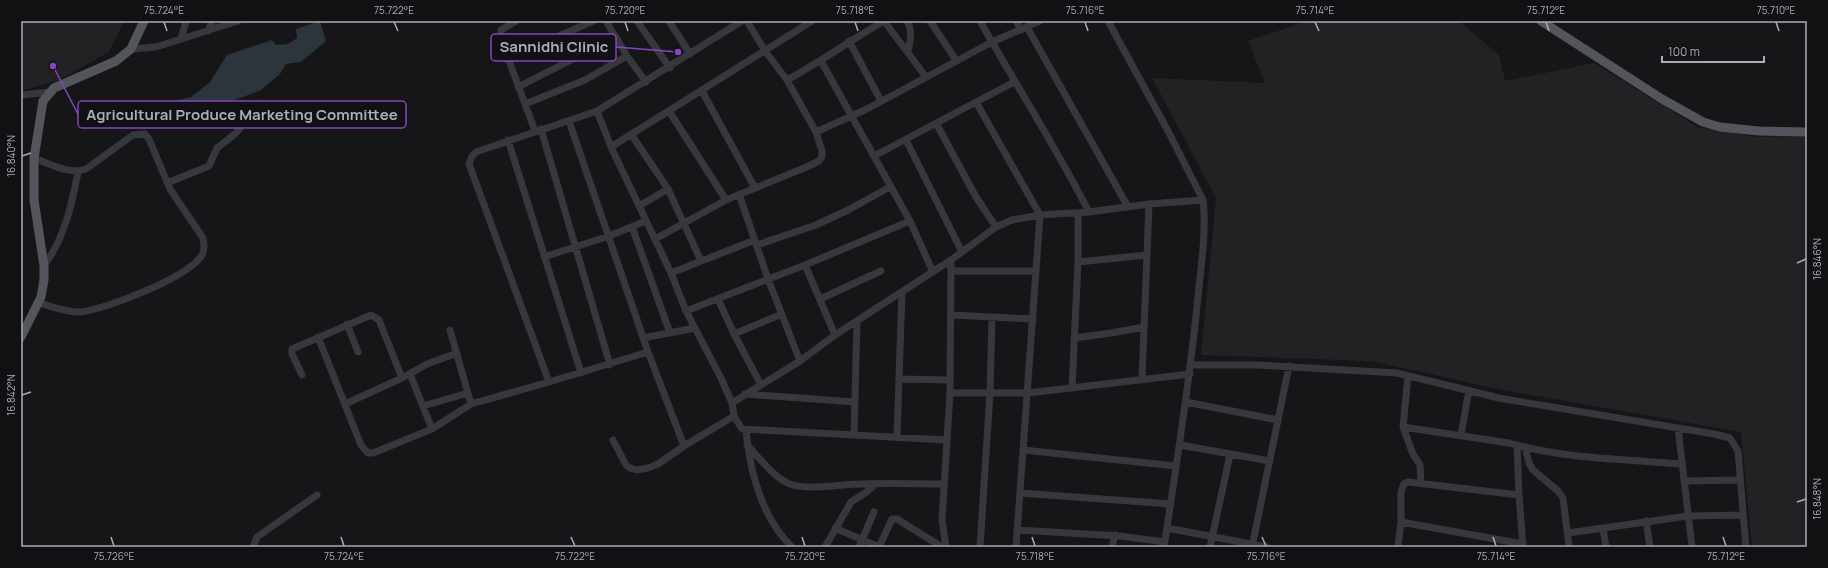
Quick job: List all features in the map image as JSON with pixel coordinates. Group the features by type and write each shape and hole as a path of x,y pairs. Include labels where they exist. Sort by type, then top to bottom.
{"main road":[{"path":"21,337 38,303 44,280 44,266 34,200 34,158 43,101 54,88 116,61 131,48 144,21"},
{"path":"1548,23 1662,99 1703,122 1720,127 1759,131 1807,132"}],"street":[{"path":"181,39 186,21"},
{"path":"208,31 212,21"},
{"path":"131,48 156,47 238,21"},
{"path":"516,21 501,30 501,39 518,87 538,130 576,247 610,365"},
{"path":"507,59 592,21"},
{"path":"606,21 627,56 646,82"},
{"path":"637,21 670,68"},
{"path":"669,21 690,54"},
{"path":"549,382 469,164 472,156 476,152 508,140 597,111 670,68 742,21"},
{"path":"655,239 726,200 819,161 822,151 816,132 787,80 765,51 748,21"},
{"path":"611,147 812,21"},
{"path":"787,80 821,62 849,41 884,21 926,77"},
{"path":"907,21 911,28 908,52"},
{"path":"930,21 956,60"},
{"path":"980,21 1014,82 1070,176 1089,212"},
{"path":"1016,21 1024,28 1128,207"},
{"path":"816,132 880,101 992,42 1040,21"},
{"path":"1017,530 1115,535 1165,545 1191,365 1200,274 1204,211 1203,200 1168,131 1108,21"},
{"path":"518,87 616,37"},
{"path":"849,41 880,101"},
{"path":"525,104 585,80 627,56"},
{"path":"821,62 910,221 933,272"},
{"path":"874,156 1014,82"},
{"path":"702,91 755,188"},
{"path":"21,95 50,92"},
{"path":"976,102 1040,214 1016,547"},
{"path":"167,183 209,166 217,148 235,134 261,104"},
{"path":"597,111 611,147 671,273 686,311 722,378 732,403 734,416 739,425 746,430 946,440"},
{"path":"669,111 726,200"},
{"path":"569,121 643,338 684,446"},
{"path":"936,123 976,197 996,228"},
{"path":"34,158 71,172 78,172 86,169 133,135 145,134 149,139 167,183 203,238 205,245 203,253 188,268 149,289 91,310 78,312 38,303"},
{"path":"631,134 668,189 701,261"},
{"path":"508,140 581,373"},
{"path":"906,140 962,252"},
{"path":"44,266 56,250 65,229 78,172"},
{"path":"671,273 701,261 816,225 848,210 890,187"},
{"path":"639,206 668,189"},
{"path":"740,194 768,279 800,361"},
{"path":"732,403 800,361 857,321 951,260 996,228 1012,220 1040,214 1078,213 1149,204 1203,200"},
{"path":"1142,379 1149,204"},
{"path":"1072,388 1078,262 1078,213"},
{"path":"544,257 609,236 646,221"},
{"path":"686,311 805,265 910,221"},
{"path":"632,227 670,333"},
{"path":"1078,262 1147,255"},
{"path":"946,547 942,520 950,393 951,260"},
{"path":"805,265 835,336"},
{"path":"820,299 881,271"},
{"path":"951,271 1036,271"},
{"path":"897,437 902,292"},
{"path":"718,299 734,334 761,385"},
{"path":"734,334 782,314"},
{"path":"302,375 292,354 292,349 347,324 371,315 379,320 402,378"},
{"path":"951,315 1033,319"},
{"path":"980,547 990,393 992,317"},
{"path":"854,435 857,321"},
{"path":"347,324 358,352"},
{"path":"1074,338 1144,327"},
{"path":"643,338 695,328"},
{"path":"450,330 471,404"},
{"path":"318,337 361,445 368,453 373,453 432,429 471,404 610,365 648,352"},
{"path":"345,404 402,378 427,364 457,353"},
{"path":"1191,365 1289,366 1370,370 1408,376 1499,398 1730,438 1738,451 1746,547"},
{"path":"1253,546 1289,366"},
{"path":"410,374 432,429"},
{"path":"950,393 1028,393 1190,374"},
{"path":"1408,376 1403,426 1413,454 1420,465 1421,483"},
{"path":"899,379 950,380"},
{"path":"1461,435 1469,390"},
{"path":"423,406 468,392"},
{"path":"745,394 855,402"},
{"path":"1186,402 1278,420"},
{"path":"613,440 626,465 637,470 658,464 684,446 734,416"},
{"path":"1403,426 1461,435 1560,454 1682,464"},
{"path":"1678,428 1692,547"},
{"path":"746,430 747,445 762,503 779,532 792,547"},
{"path":"1180,444 1230,455 1270,461"},
{"path":"747,445 768,467 792,485 944,484"},
{"path":"1401,522 1523,545 1517,445"},
{"path":"1525,448 1529,463 1533,470 1558,491 1563,498 1569,547"},
{"path":"1023,450 1176,466"},
{"path":"1210,547 1230,455"},
{"path":"1684,481 1740,480"},
{"path":"1398,547 1401,522 1402,488 1408,482 1519,496"},
{"path":"825,547 851,502 876,484"},
{"path":"1020,493 1171,504"},
{"path":"253,547 257,536 317,495"},
{"path":"860,544 874,512"},
{"path":"1568,533 1688,516 1744,515"},
{"path":"835,528 860,544 879,547 890,521 897,519 942,547"},
{"path":"1646,522 1650,547"},
{"path":"1167,528 1253,546 1267,547"},
{"path":"1603,529 1606,547"},
{"path":"1112,547 1115,535"}],"shaded area":[{"path":"21,21 124,21 109,52 59,80 21,91"},
{"path":"320,21 326,41 301,62 286,64 280,74 261,90 204,112 180,115 172,109 175,101 191,97 210,82 227,55 272,40 276,45 288,44 297,38 296,29"},
{"path":"1308,21 1459,21 1499,55 1505,81 1594,63 1698,127 1757,137 1807,136 1807,547 1752,547 1741,432 1502,390 1371,361 1201,355 1216,198 1152,78 1265,83 1248,41"}],"place":[{"name":"Sannidhi Clinic","path":"678,52"},
{"name":"Agricultural Produce Marketing Committee","path":"53,66"}]}
